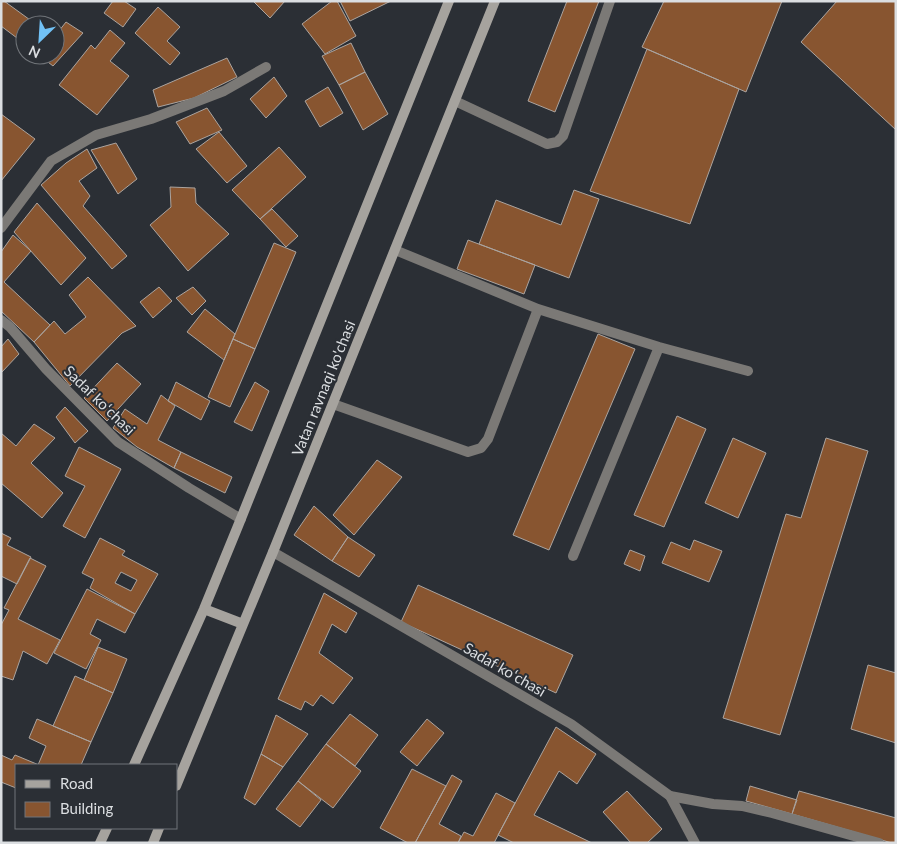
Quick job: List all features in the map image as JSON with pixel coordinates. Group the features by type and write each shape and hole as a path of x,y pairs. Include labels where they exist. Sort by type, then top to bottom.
{"main road":[{"name":"Vatan ravnaqi ko'chasi","path":"134,764 204,609 450,1"},
{"name":"Vatan ravnaqi ko'chasi","path":"178,781 333,404 494,1"},
{"path":"204,609 243,624"},
{"path":"100,843 107,829"},
{"path":"153,843 159,829"}],"street":[{"path":"455,101 547,144 557,142 563,136 610,1"},
{"path":"1,228 51,161 96,135 151,120 224,91 266,67"},
{"path":"394,250 538,308 659,347 748,371"},
{"path":"333,404 468,452 481,448 488,439 538,308"},
{"name":"Sadaf koʻchasi","path":"1,320 10,327 46,369 118,442 241,519"},
{"path":"573,556 659,347"},
{"name":"Sadaf koʻchasi","path":"273,552 571,724 670,796 695,843"},
{"path":"670,796 713,804 742,806 879,843"}],"building":[{"path":"1,1 4,1 23,15 15,15 15,36 1,26"},
{"path":"113,1 124,1 136,9 123,27 104,13"},
{"path":"253,1 285,1 270,18"},
{"path":"332,1 337,1 356,36 325,54 302,24"},
{"path":"340,1 391,1 350,21"},
{"path":"567,1 599,1 555,112 528,101"},
{"path":"664,1 782,1 746,92 642,47"},
{"path":"837,1 896,1 896,130 801,42"},
{"path":"158,7 180,27 167,41 180,53 170,65 135,33"},
{"path":"66,22 83,33 65,53"},
{"path":"110,30 125,43 110,61 129,76 97,115 59,85 91,45 95,49"},
{"path":"351,43 365,72 339,85 322,56"},
{"path":"647,49 739,89 690,224 590,191"},
{"path":"227,58 237,77 194,98 158,107 153,90"},
{"path":"365,72 388,114 363,130 339,85"},
{"path":"274,77 287,96 266,118 250,99"},
{"path":"328,87 343,113 320,127 305,101"},
{"path":"207,108 222,130 190,144 176,122"},
{"path":"1,114 35,139 1,181"},
{"path":"219,132 247,166 227,183 196,149"},
{"path":"116,143 137,179 118,194 91,150"},
{"path":"279,147 306,177 260,219 232,190"},
{"path":"87,149 97,168 79,181 90,196 83,206 127,256 112,269 41,185 66,163"},
{"path":"170,187 195,188 196,203 229,234 188,271 150,225 171,207"},
{"path":"574,190 599,199 569,278 479,244 496,200 561,225"},
{"path":"37,203 86,258 61,285 14,232"},
{"path":"272,209 298,236 286,247 260,219"},
{"path":"13,235 31,251 4,282 50,325 34,342 1,311 1,252"},
{"path":"468,240 535,265 524,294 457,269"},
{"path":"274,243 296,252 255,349 233,339"},
{"path":"88,277 136,326 122,333 70,386 34,342 54,321 65,334 86,317 69,295"},
{"path":"159,287 172,301 153,318 140,302"},
{"path":"193,287 206,301 192,315 176,298"},
{"path":"205,309 235,334 224,360 187,332"},
{"path":"598,334 635,349 549,550 513,535"},
{"path":"8,339 19,354 1,373 1,347"},
{"path":"233,339 255,349 230,407 208,397"},
{"path":"117,363 141,384 107,421 84,398"},
{"path":"176,382 210,401 201,420 168,401"},
{"path":"255,382 269,391 252,431 234,422"},
{"path":"161,395 175,406 158,440 181,452 174,468 137,447 113,428 125,409 147,424"},
{"path":"65,407 88,431 75,443 56,417"},
{"path":"677,416 706,429 664,527 634,515"},
{"path":"34,424 55,438 31,463 63,493 42,518 1,483 1,433 16,446"},
{"path":"733,438 766,453 738,518 705,503"},
{"path":"826,438 868,451 780,735 723,718 786,514 801,518"},
{"path":"79,447 121,469 85,538 63,526 85,486 65,476"},
{"path":"181,452 232,477 225,493 174,468"},
{"path":"377,460 402,477 354,535 333,515"},
{"path":"314,506 348,537 332,561 294,535"},
{"path":"1,533 11,538 7,545 31,557 17,584 1,576"},
{"path":"348,537 375,555 359,577 332,561"},
{"path":"100,538 125,551 122,555 158,574 135,614 90,588 94,579 82,573","holes":["121,572 137,580 131,591 115,583"]},
{"path":"694,540 722,551 709,582 662,563 671,542 690,550"},
{"path":"630,550 645,556 640,571 624,564"},
{"path":"30,558 46,566 18,619 60,640 47,664 23,651 13,680 1,676 1,625 9,610 4,608"},
{"path":"418,585 573,655 556,693 401,622"},
{"path":"87,589 135,614 125,633 97,619 90,634 101,640 86,669 54,653"},
{"path":"324,593 357,613 346,633 332,624 319,653 353,678 333,704 321,695 313,706 305,701 301,710 278,699"},
{"path":"98,647 127,659 113,693 84,680"},
{"path":"868,665 896,673 896,743 851,729"},
{"path":"75,676 113,693 91,742 53,726"},
{"path":"350,714 378,735 355,766 326,744"},
{"path":"276,715 308,734 283,767 261,754"},
{"path":"37,719 91,742 81,764 38,764 46,746 29,738"},
{"path":"427,719 444,733 417,766 400,752"},
{"path":"556,727 596,754 577,784 559,771 534,815 592,843 514,843 498,835"},
{"path":"326,744 361,771 333,808 298,781"},
{"path":"261,754 283,767 255,805 244,798"},
{"path":"1,755 12,760 15,755 37,764 15,764 15,788 1,782"},
{"path":"412,769 446,786 415,843 408,843 380,828"},
{"path":"452,775 462,781 439,824 461,836 458,843 415,843"},
{"path":"298,781 321,800 300,827 276,809"},
{"path":"750,786 797,800 792,814 746,801"},
{"path":"627,791 662,829 647,843 631,843 603,812"},
{"path":"799,791 896,818 896,843 792,814"},
{"path":"496,793 515,803 494,843 458,843 464,832 473,836"}]}
